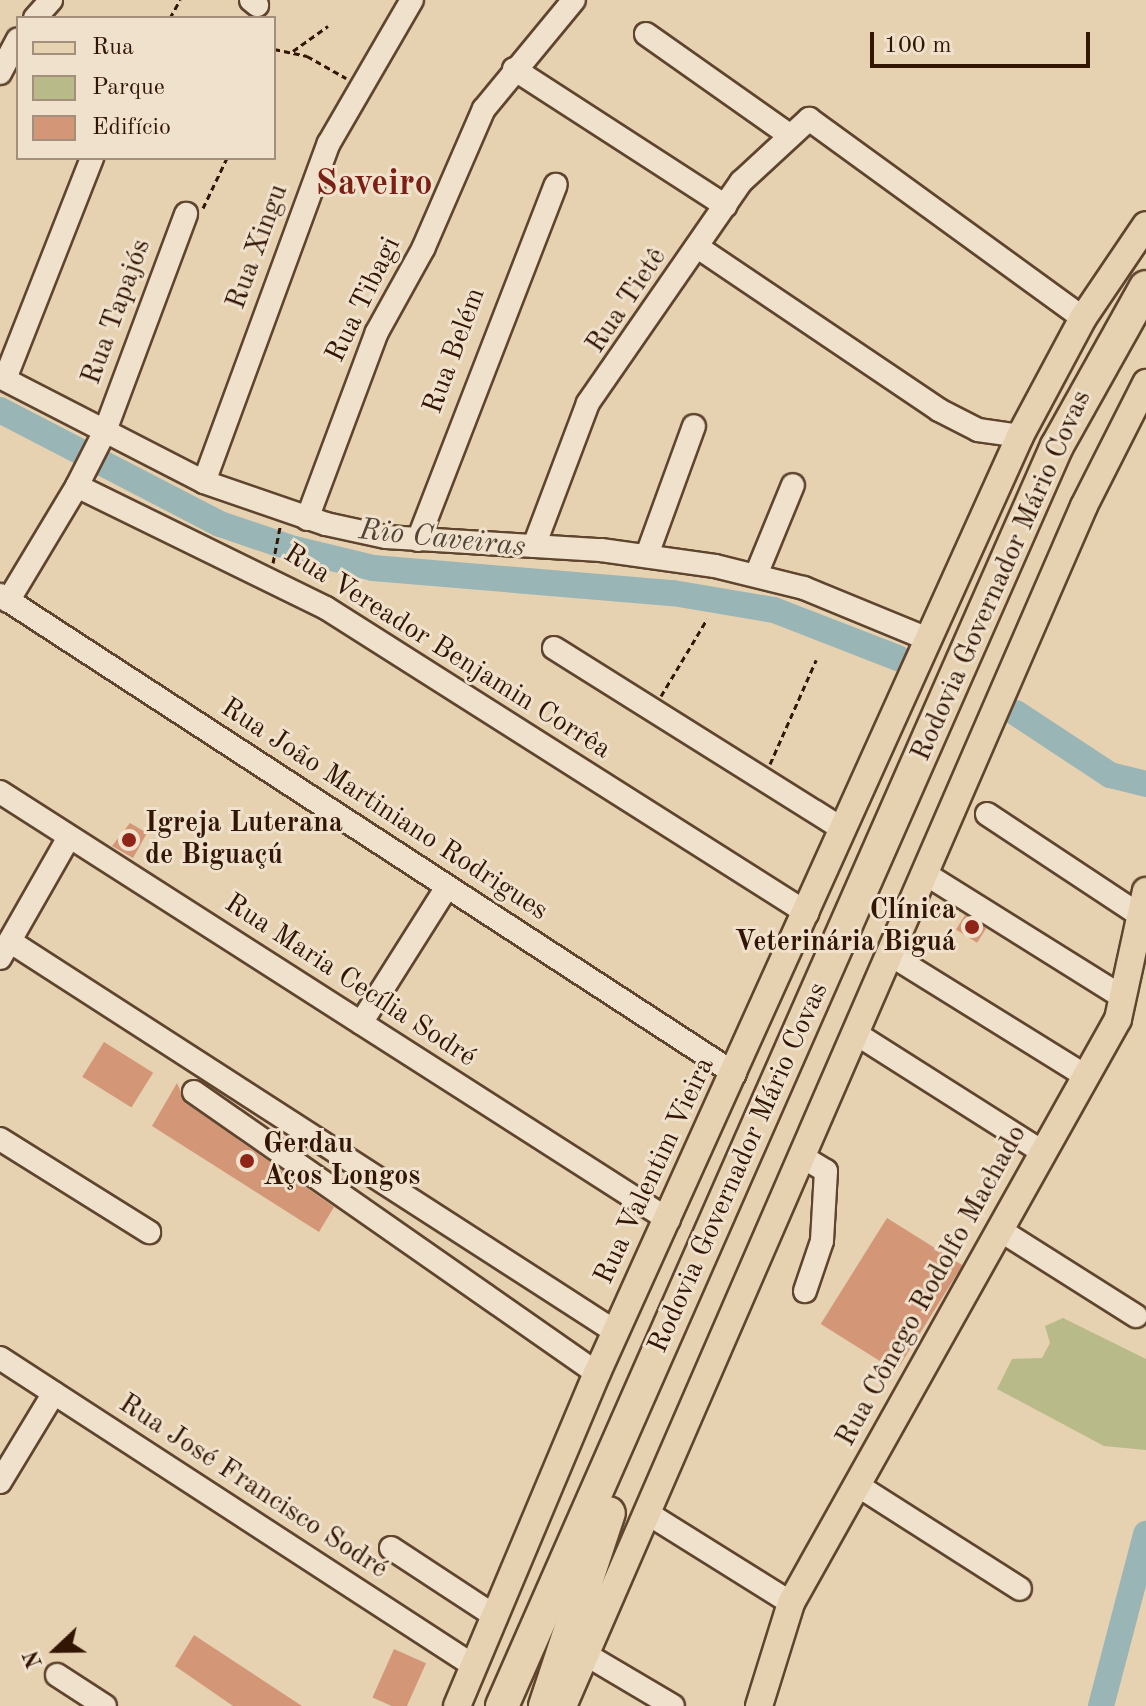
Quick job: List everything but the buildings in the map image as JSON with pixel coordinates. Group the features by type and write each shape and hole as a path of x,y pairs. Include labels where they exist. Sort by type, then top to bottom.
{"highway":[{"name":"Rodovia Governador Mário Covas","path":"502,1706 1057,446 1146,287"},
{"name":"Rodovia Governador Mário Covas","path":"524,1706 1074,455 1146,324"},
{"path":"545,1706 609,1513"},
{"path":"484,1706 551,1595"}],"main road":[{"name":"Rua Valentim Vieira","path":"457,1706 597,1373 735,1074 1020,436 1083,318 1146,225"},
{"path":"563,1706 1094,482 1146,383"},
{"name":"Rua Cônego Rodolfo Machado","path":"759,1706 791,1603 1087,1077 1124,998 1145,898"}],"street":[{"path":"37,16 51,0"},
{"name":"Rua Xingu","path":"204,482 322,160 412,0"},
{"name":"Rua Tibagi","path":"307,519 381,322 423,249 484,109 574,0"},
{"path":"646,34 788,134"},
{"path":"0,73 16,43"},
{"path":"514,69 726,206"},
{"name":"Rua Tietê","path":"534,546 582,414 726,206 788,134 814,120 1083,318"},
{"path":"91,160 3,378 101,439 204,482 307,519 418,540 647,555 756,575 928,639"},
{"name":"Rua Belém","path":"418,540 556,185"},
{"name":"Rua Tapajós","path":"79,482 101,439 186,214"},
{"path":"699,248 939,410 978,430 1020,436"},
{"path":"647,555 694,426"},
{"path":"4,598 79,482"},
{"name":"Rua Vereador Benjamin Corrêa","path":"79,482 326,608 807,913"},
{"path":"756,575 793,485"},
{"name":"Rua João Martiniano Rodrigues","path":"4,598 735,1074"},
{"path":"554,648 843,829"},
{"name":"Rua Maria Cecília Sodré","path":"0,792 669,1220"},
{"path":"987,814 1145,898"},
{"path":"69,837 5,950 616,1332"},
{"path":"924,873 1124,998"},
{"path":"361,1023 447,887"},
{"path":"889,954 1087,1077"},
{"path":"855,1033 1044,1153"},
{"path":"194,1092 597,1373"},
{"path":"0,1139 149,1232"},
{"path":"801,1156 826,1171 822,1241 805,1291"},
{"path":"1000,1230 1136,1316"},
{"name":"Rua José Francisco Sodré","path":"0,1358 474,1666"},
{"path":"0,1482 54,1393"},
{"path":"857,1485 1020,1589"},
{"path":"647,1513 791,1603"},
{"path":"391,1548 496,1617"},
{"path":"585,1654 673,1706"},
{"path":"57,1675 105,1706"}],"path":[{"path":"293,51 328,26"},
{"path":"276,49 293,51 363,88"},
{"path":"186,214 198,217 226,160"},
{"path":"273,564 281,524"},
{"path":"652,710 707,619"},
{"path":"763,779 816,660"}],"green space":[{"path":"1063,1318 1146,1359 1146,1450 1104,1446 997,1389 1012,1359 1042,1358 1050,1343 1045,1326"}],"waterway":[{"name":"Rio Caveiras","path":"0,410 220,524 294,549 373,568 673,593 774,610 898,658"},
{"name":"Rio Caveiras","path":"1016,713 1110,775 1146,784"},
{"name":"Rio Caveiras","path":"1101,1706 1146,1534"}],"place":[{"name":"Igreja Luterana de Biguaçú","path":"129,840"},
{"name":"Clínica Veterinária Biguá","path":"972,927"},
{"name":"Gerdau Aços Longos","path":"247,1161"}],"district":[{"name":"Saveiro","path":"374,186"}]}
